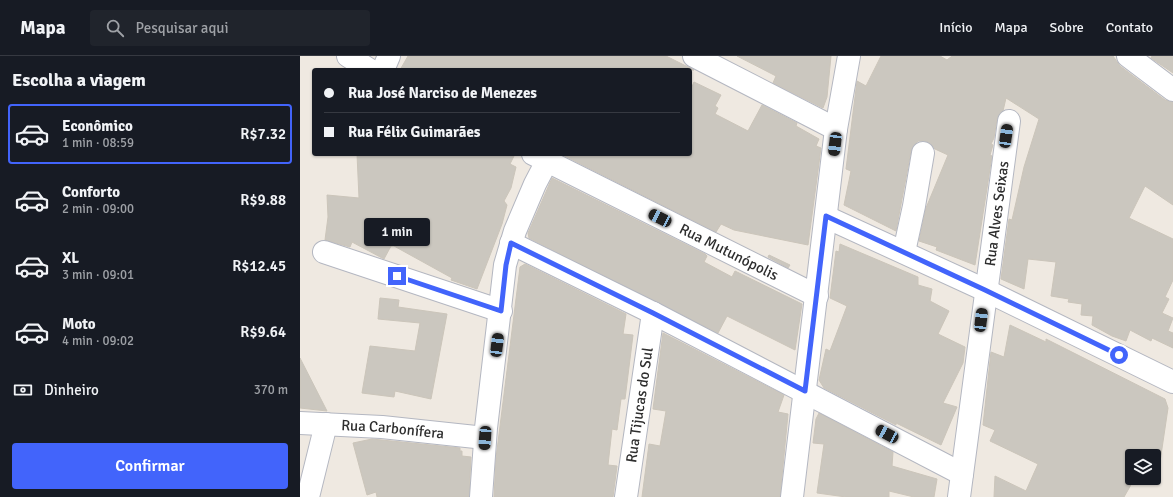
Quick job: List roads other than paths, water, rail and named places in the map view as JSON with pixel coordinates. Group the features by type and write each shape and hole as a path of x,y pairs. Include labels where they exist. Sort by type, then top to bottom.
{"street":[{"path":"348,56 367,68"},
{"path":"384,68 389,56"},
{"path":"694,56 836,129"},
{"path":"792,497 836,129 849,56"},
{"path":"1128,56 1173,90"},
{"name":"Rua Alves Seixas","path":"959,497 1008,121"},
{"path":"904,252 923,153"},
{"path":"481,497 485,438 506,265 511,243 534,184 540,158"},
{"name":"Rua Mutunópolis","path":"540,158 817,296"},
{"path":"826,216 985,290 1173,382"},
{"path":"511,243 653,313 962,474"},
{"path":"324,252 501,311"},
{"name":"Rua Tijucas do Sul","path":"626,497 653,313"},
{"name":"Rua Carbonífera","path":"300,422 382,427 485,438"},
{"path":"308,497 326,424"}]}
